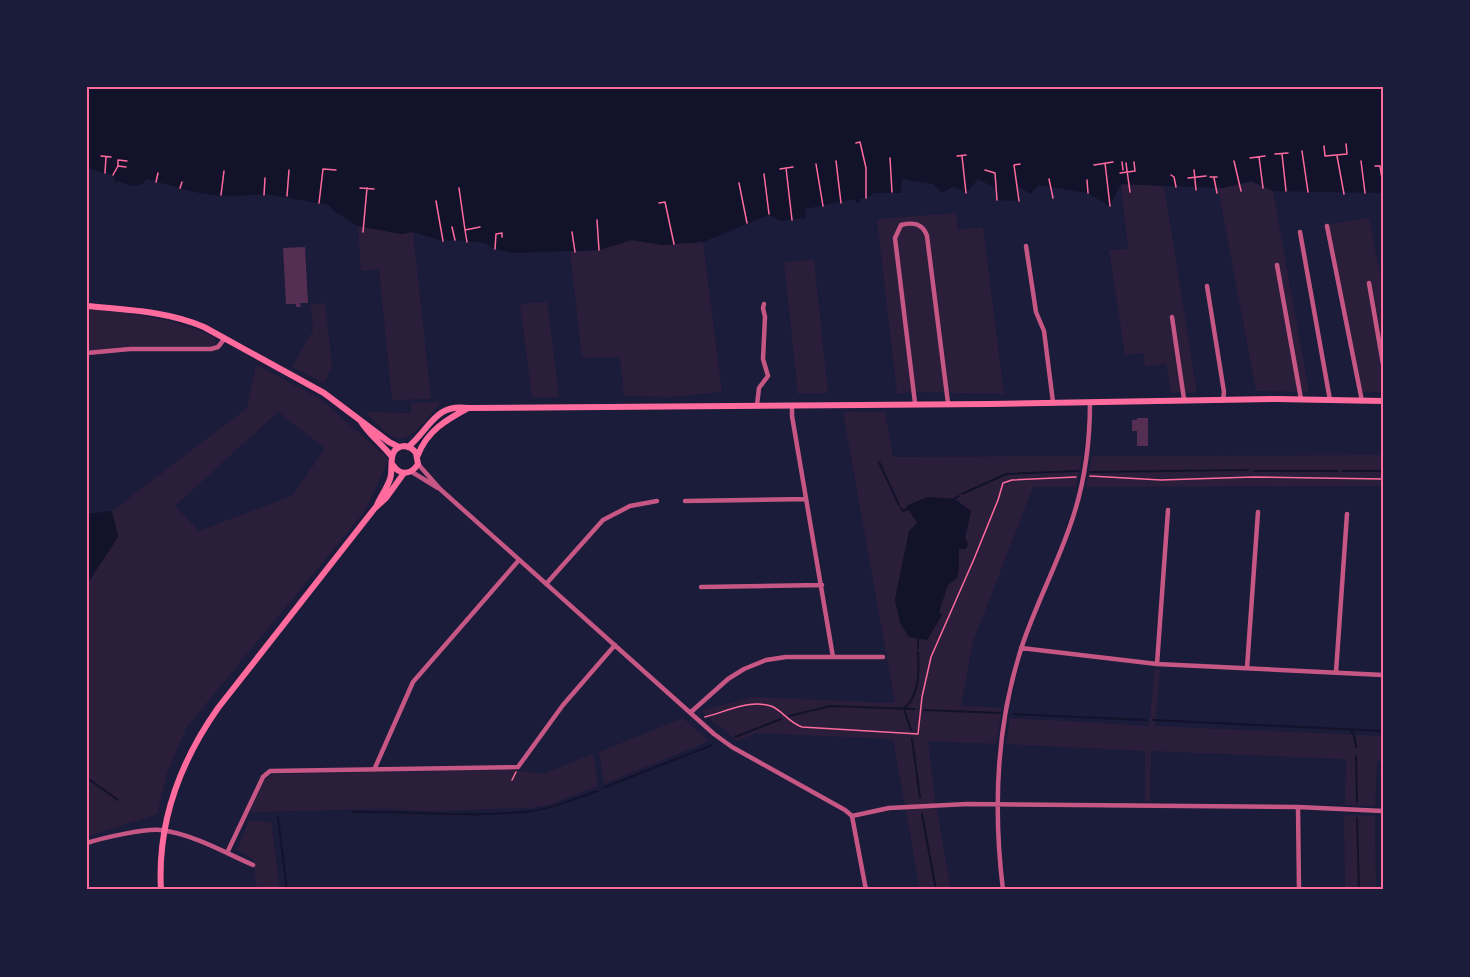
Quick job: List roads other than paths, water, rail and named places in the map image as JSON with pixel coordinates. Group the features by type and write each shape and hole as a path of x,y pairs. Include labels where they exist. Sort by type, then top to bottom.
{"main road":[{"path":"87,306 168,315 190,321 314,387 373,428 389,442 399,447 408,447 418,456"},
{"path":"408,447 444,410 458,406 468,408 1090,402 1184,399 1383,400"},
{"path":"393,465 398,472 412,471 418,464 422,444 437,427 468,408"},
{"path":"360,419 365,429 392,457 391,478 375,508"},
{"path":"392,457 399,447"},
{"path":"161,890 164,830 177,779 200,734 218,708 404,473"}],"street":[{"path":"915,403 895,238 901,225 910,223 919,225 925,230 927,236 948,403"},
{"path":"1327,226 1362,401"},
{"path":"1300,232 1330,400"},
{"path":"1026,246 1036,312 1044,331 1053,402"},
{"path":"1277,265 1301,399"},
{"path":"1369,283 1383,364"},
{"path":"1207,286 1224,392 1223,400"},
{"path":"757,405 759,388 768,376 763,359 764,304"},
{"path":"1172,317 1184,399"},
{"path":"87,353 147,348 210,349 218,347 225,338"},
{"path":"1003,890 997,804 1002,737 1021,648 1042,591 1071,524 1084,476 1089,443 1090,402"},
{"path":"792,404 792,416 833,657"},
{"path":"418,464 440,489 714,734 732,747 852,816 866,890"},
{"path":"412,471 440,489"},
{"path":"685,501 806,499"},
{"path":"546,584 603,520 630,506 657,501"},
{"path":"1157,664 1168,510"},
{"path":"1247,668 1258,512"},
{"path":"1336,672 1347,513"},
{"path":"374,770 413,682 519,560"},
{"path":"700,587 822,585"},
{"path":"227,853 263,777 270,771 518,767 563,705 615,645"},
{"path":"1021,648 1157,664 1383,675"},
{"path":"692,712 720,685 753,664 786,657 883,657"},
{"path":"852,816 871,811 916,806 997,804 1298,807 1383,811"},
{"path":"1298,807 1299,890"},
{"path":"87,843 110,837 164,830 182,835 253,865"}],"waterway":[{"path":"879,462 899,505"},
{"path":"1090,472 1248,470"},
{"path":"962,494 1006,474 1078,471"},
{"path":"1254,471 1338,471"},
{"path":"1343,471 1383,471"},
{"path":"954,499 959,496"},
{"path":"901,508 903,511 907,509"},
{"path":"918,639 918,649"},
{"path":"911,730 904,709 916,690 918,652"},
{"path":"789,716 831,706 915,709"},
{"path":"924,710 1000,713"},
{"path":"1013,714 1146,720"},
{"path":"735,737 781,719"},
{"path":"1153,720 1383,731"},
{"path":"1350,730 1354,735 1356,747"},
{"path":"912,739 920,797"},
{"path":"605,787 712,745"},
{"path":"1356,756 1357,802"},
{"path":"87,778 118,800"},
{"path":"352,812 510,813 548,808 598,791"},
{"path":"922,814 936,890"},
{"path":"278,817 287,890"},
{"path":"1357,818 1359,890"}]}
